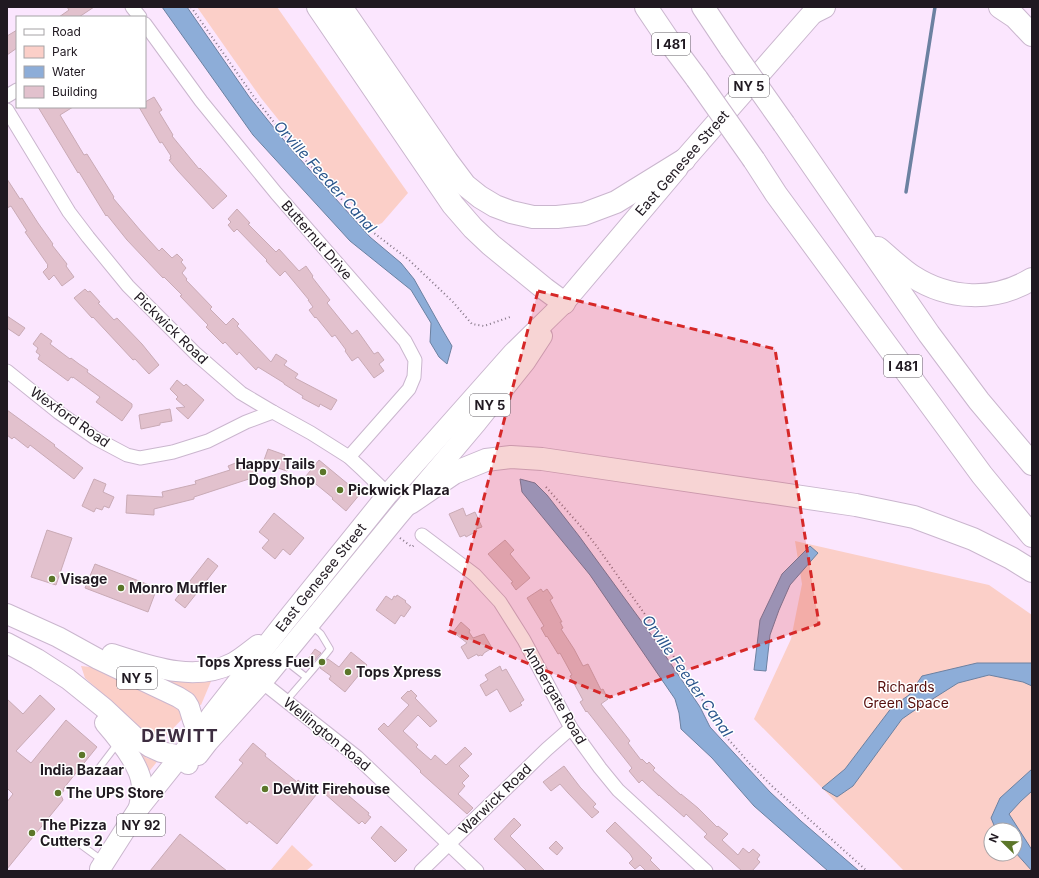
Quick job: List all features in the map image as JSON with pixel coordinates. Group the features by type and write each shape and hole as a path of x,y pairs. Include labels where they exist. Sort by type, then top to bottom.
{"highway":[{"path":"318,7 453,205 473,228 491,245 564,303"},
{"path":"341,7 446,161 465,185 495,206 511,212 533,217 557,217 584,214 616,202 684,160"},
{"name":"I 481","path":"646,7 698,79 776,194 982,475 1032,536"},
{"name":"I 481","path":"703,7 929,334 979,401 1032,464"},
{"path":"1000,7 1015,18 1032,36"},
{"name":"East Genesee Street","path":"684,160 818,9"},
{"path":"859,232 912,275 931,286 956,294 991,294 1022,285 1032,278"},
{"path":"398,516 454,473 486,460 510,457 542,459 856,505 914,517 972,539 1011,558 1032,571"}],"main road":[{"name":"East Genesee Street","path":"203,738 211,716 388,494 513,353 564,303 684,160"},
{"name":"East Genesee Street","path":"101,867 139,808 184,761 203,738 262,682 525,362 564,303"},
{"path":"388,494 398,516"},
{"name":"NY 5","path":"7,614 58,637 98,659 182,699 190,707 203,738"},
{"name":"NY 5","path":"58,637 157,668 186,672 207,671 224,667 242,658 284,623"},
{"path":"7,643 37,658 68,679 145,744 156,750 172,754 184,761"},
{"path":"68,679 120,740 131,758 142,786 139,808"},
{"name":"East Genesee Street","path":"101,867 150,816 184,761"}],"street":[{"name":"Butternut Drive","path":"146,25 206,107 276,193 405,341 415,360 414,377 408,389 349,457"},
{"path":"7,96 16,91"},
{"name":"Pickwick Road","path":"7,110 69,212 128,286 196,354 241,393 311,433 349,457 388,494"},
{"name":"Wexford Road","path":"7,371 58,412 95,438 128,455 140,458 173,452 208,441 246,422 273,412"},
{"name":"Ambergate Road","path":"422,535 475,575 500,602 524,640 571,728 600,768 618,790 706,871"},
{"name":"Wellington Road","path":"262,682 356,757 477,871"},
{"name":"Warwick Road","path":"421,871 547,748 571,728"}],"lane":[{"path":"286,701 330,649 321,634 309,624"},
{"path":"282,658 306,677"},
{"path":"96,772 120,740"},
{"path":"77,842 101,867"}],"path":[{"path":"191,7 254,97 296,150 370,230 408,259 452,301 472,324 484,326 510,316"},
{"path":"546,487 598,548 656,630 705,704 715,724 750,764 773,787 867,871"},
{"path":"398,516 412,547 422,535"}],"highlighted area":[{"path":"538,291 775,349 819,624 610,697 449,631"}],"green space":[{"path":"197,7 277,7 408,193 382,223 373,227 302,149 261,98"},
{"name":"Richards Green Space","path":"795,541 989,585 1032,615 1032,871 904,871 754,719 791,639 802,584"},
{"path":"81,666 91,667 173,703 186,715 159,743 85,678"},
{"path":"161,677 212,679 201,705 159,682"},
{"path":"132,747 147,758 157,761 147,774"},
{"path":"292,845 313,865 306,871 270,871"}],"water":[{"path":"162,7 187,7 250,98 291,149 370,237 401,263 414,279 452,346 447,364 439,357 430,342 431,323 411,290 350,241 253,135"},
{"path":"520,479 535,483 547,495 579,536 650,633 700,707 710,727 770,792 859,871 828,871 754,806 712,758 681,729 675,699 590,575 522,492"},
{"path":"810,546 818,553 790,585 770,635 766,671 754,670 760,620 782,574"},
{"path":"977,663 1031,663 1032,686 1023,682 989,675 958,683 902,719 853,786 837,797 822,788 845,769 892,707 909,695 922,676"},
{"path":"1032,769 1032,791 1009,814 1014,822 993,822 991,818 1000,798"},
{"path":"1023,836 1032,850 1032,871 1023,861"}],"building":[{"path":"67,7 94,7 80,16 60,16 69,10"},
{"path":"16,31 16,49 7,55 7,36"},
{"path":"154,97 162,110 159,112 173,135 172,136 199,169 200,168 227,196 213,209 169,160 171,159 171,156 162,142 160,143 140,108 146,108 146,101"},
{"path":"39,108 71,108 60,115 84,155 87,154 114,197 113,198 140,230 159,251 162,248 172,258 177,254 183,260 181,262 186,268 182,273 187,279 186,280 212,307 210,309 226,325 233,318 239,324 237,326 271,362 276,354 287,361 284,365 298,374 295,378 337,400 331,410 320,404 319,407 302,398 303,396 258,367 256,370 239,352 237,355 225,342 223,344 206,327 208,325 180,296 182,295 164,277 163,278 127,240 107,215 106,216 79,172 78,173"},
{"path":"7,179 20,199 22,198 53,244 52,245 67,264 66,266 74,277 62,286 54,275 49,280 43,272 48,265 25,232 27,231 11,206 7,208"},
{"path":"237,209 250,223 248,224 276,252 279,249 299,271 306,266 313,276 312,277 330,300 327,303 352,334 357,330 374,354 378,352 384,360 379,364 384,371 374,378 358,357 352,361 335,335 332,337 309,310 313,307 309,300 285,271 280,276 266,261 267,260 237,229 234,232 228,225 231,222 228,219"},
{"path":"85,289 88,292 90,291 100,302 98,303 114,320 117,318 142,344 159,365 149,374 135,359 133,360 74,298"},
{"path":"7,316 25,328 19,336 7,328"},
{"path":"41,333 52,341 50,344 88,370 87,372 132,404 132,407 122,421 96,402 100,397 73,377 71,377 68,381 38,359 40,355 36,352 38,348 33,344"},
{"path":"177,380 184,386 186,384 204,400 188,419 176,408 185,407 176,399 178,397 170,389"},
{"path":"170,409 172,421 141,429 139,415"},
{"path":"7,410 55,445 54,446 83,468 74,479 30,445 28,448 14,437 12,439 7,435"},
{"path":"268,449 285,455 284,457 291,459 287,471 263,463"},
{"name":"Pickwick Plaza","path":"319,460 360,494 346,511 332,499 333,498 306,476"},
{"path":"238,462 240,469 249,466 250,470 255,468 258,476 194,497 194,499 154,509 154,515 126,513 127,495 163,497 162,492 196,484 195,481 230,470 228,466"},
{"path":"94,479 106,484 103,492 114,497 109,508 104,506 102,510 96,508 94,512 82,506"},
{"path":"463,508 466,516 475,512 482,527 476,529 477,531 466,537 465,535 460,537 449,514"},
{"path":"274,513 304,538 290,555 283,549 275,559 262,548 269,540 259,532"},
{"path":"47,530 72,538 56,585 31,577"},
{"path":"505,540 514,550 510,554 530,578 516,590 511,583 513,582 488,554"},
{"path":"208,558 218,566 185,608 175,600"},
{"name":"Monro Muffler","path":"95,564 157,588 148,612 85,588"},
{"path":"541,589 543,592 547,589 553,598 550,600 562,622 560,622 563,628 561,629 583,666 588,664 601,690 603,689 608,699 601,704 630,741 628,743 641,760 642,759 647,764 649,762 655,768 653,770 698,808 717,827 718,826 728,834 722,840 738,855 743,848 749,853 753,849 760,855 757,859 760,862 752,871 742,871 704,837 707,834 686,814 684,817 642,780 639,783 629,771 632,768 587,711 586,712 580,702 583,700 570,676 572,675 560,653 558,654 541,628 544,626 527,598"},
{"path":"397,595 406,601 405,602 411,607 404,617 401,615 395,624 376,610 386,596 392,600 394,596 396,597"},
{"path":"461,622 470,630 469,632 473,638 484,634 492,648 482,656 478,656 477,654 468,659 461,647 467,643 453,632"},
{"path":"315,649 321,653 313,662 308,659"},
{"name":"Tops Xpress","path":"351,652 367,665 345,692 329,679 331,676 320,668 328,659 339,667"},
{"path":"500,666 502,671 506,669 524,700 520,703 522,705 510,712 497,689 486,696 480,685 488,680 485,675"},
{"path":"411,690 417,696 415,698 437,721 430,727 418,715 403,731 418,745 416,747 431,760 435,755 446,765 465,747 472,754 459,766 469,776 462,783 465,786 458,794 473,808 467,814 420,772 421,771 378,729 384,723 388,727 409,705 401,698"},
{"path":"40,695 55,709 16,751 31,763 66,720 97,747 63,789 64,790 61,795 63,800 7,869 7,802 13,794 7,788 7,699 23,714"},
{"name":"DeWitt Firehouse","path":"253,743 266,754 265,756 297,782 298,780 316,795 277,844 249,821 247,824 215,797 243,763 239,760"},
{"path":"564,766 580,787 596,804 593,807 599,812 592,818 560,784 551,791 543,782"},
{"path":"334,783 369,813 368,815 371,817 365,824 362,821 359,824 324,793"},
{"path":"514,818 521,825 510,836 545,871 527,871 494,839"},
{"path":"615,822 652,858 650,860 661,871 646,871 640,865 635,869 629,863 633,859 630,854 606,831"},
{"path":"381,826 407,850 395,862 371,838"},
{"path":"180,834 227,871 150,871"},
{"path":"556,841 563,848 557,855 549,848"}],"waterway":[{"path":"906,192 935,7"}],"place":[{"name":"Happy Tails Dog Shop","path":"323,472"},
{"name":"Pickwick Plaza","path":"340,490"},
{"name":"Visage","path":"52,579"},
{"name":"Monro Muffler","path":"121,588"},
{"name":"Tops Xpress Fuel","path":"322,662"},
{"name":"Tops Xpress","path":"348,672"},
{"name":"India Bazaar","path":"82,755"},
{"name":"DeWitt Firehouse","path":"265,789"},
{"name":"The UPS Store","path":"58,793"},
{"name":"The Pizza Cutters 2","path":"32,833"}],"district":[{"name":"DEWITT","path":"180,736"}],"water label":[{"name":"Orville Feeder Canal","path":"325,177"},
{"name":"Orville Feeder Canal","path":"687,676"}]}
